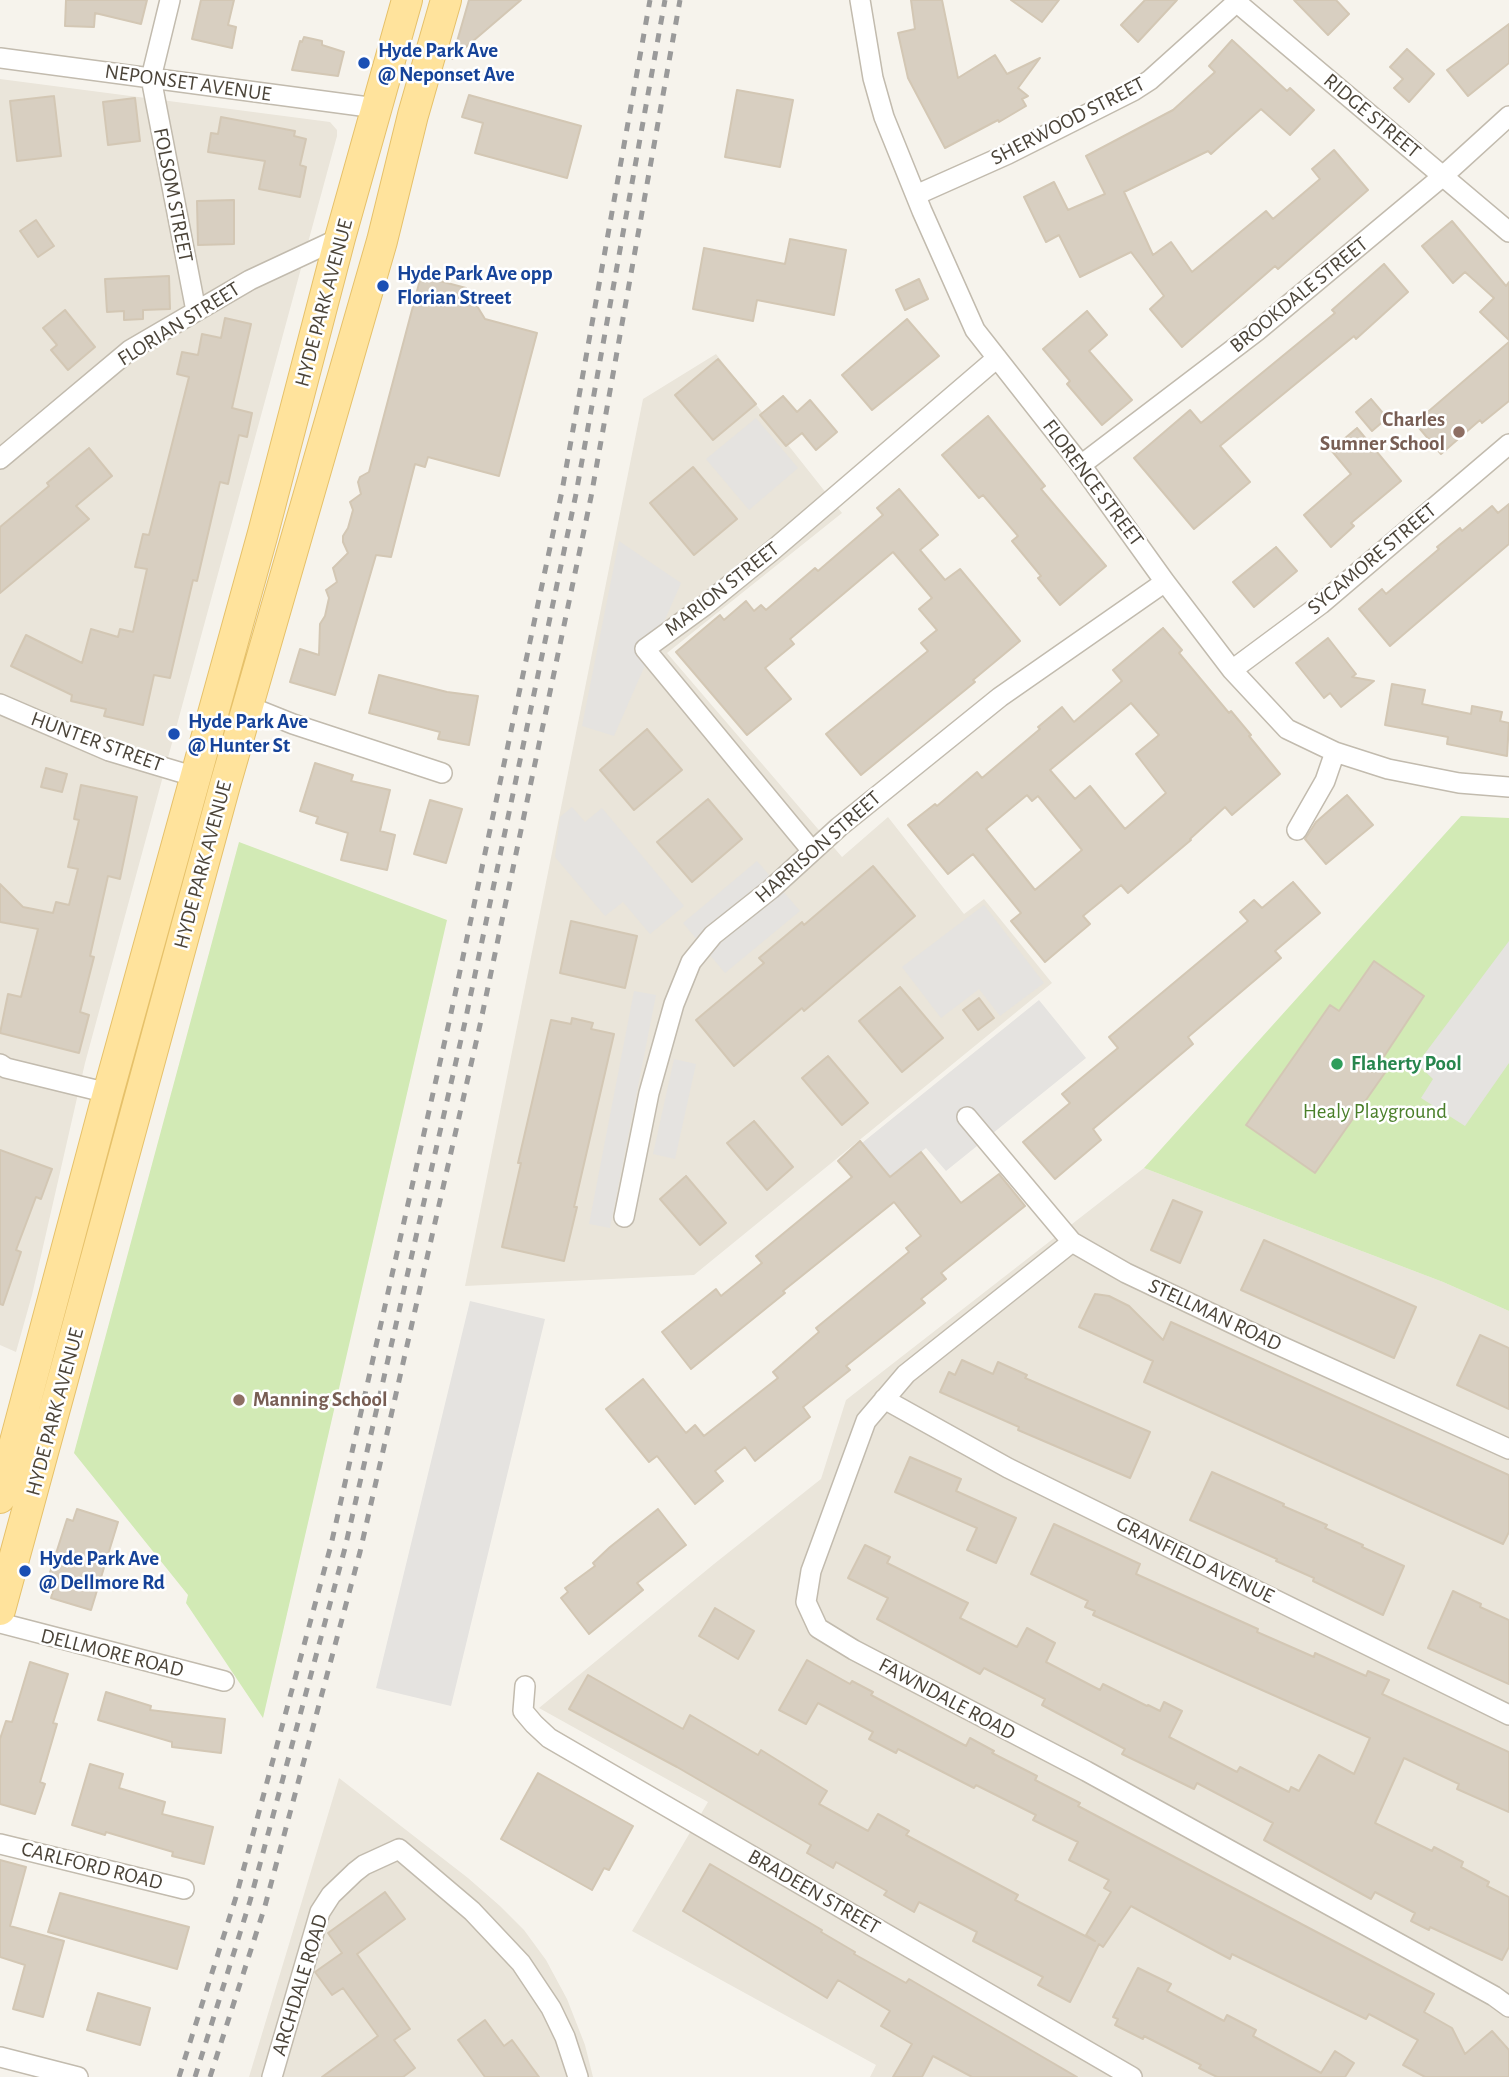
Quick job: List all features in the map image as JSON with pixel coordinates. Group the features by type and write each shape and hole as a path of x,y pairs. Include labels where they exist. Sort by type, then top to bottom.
{"main road":[{"name":"HYDE PARK AVENUE","path":"0,1498 340,238 407,0"},
{"name":"HYDE PARK AVENUE","path":"0,1610 14,1510 139,1100 225,785 382,241 413,115 446,0"},
{"path":"302,386 338,396"},
{"path":"218,694 248,705"},
{"path":"196,777 225,785"},
{"path":"108,1093 139,1100"}],"street":[{"path":"151,78 170,0"},
{"name":"FLORENCE STREET","path":"860,0 873,78 884,117 975,330 1081,465 1232,670 1287,729 1335,752 1388,769 1435,779 1509,787"},
{"name":"SHERWOOD STREET","path":"916,195 1008,154 1133,91 1150,79 1236,1"},
{"name":"RIDGE STREET","path":"1236,1 1509,232"},
{"name":"NEPONSET AVENUE","path":"0,58 376,108"},
{"name":"FOLSOM STREET","path":"151,78 196,311"},
{"name":"BROOKDALE STREET","path":"1081,465 1257,331 1443,176 1509,116"},
{"name":"FLORIAN STREET","path":"0,459 130,350 250,279 340,238"},
{"name":"MARION STREET","path":"812,851 645,649 773,550 997,358"},
{"name":"SYCAMORE STREET","path":"1232,670 1321,604 1509,444"},
{"name":"HARRISON STREET","path":"624,1217 649,1093 674,1004 691,961 713,935 771,889 847,820 1000,697 1165,582"},
{"name":"HUNTER STREET","path":"0,704 109,751 196,777"},
{"path":"248,705 293,724 443,773"},
{"path":"1297,830 1325,781 1335,752"},
{"path":"0,1064 6,1068 108,1093"},
{"name":"STELLMAN ROAD","path":"967,1117 1072,1242 1126,1273 1263,1338 1509,1449"},
{"name":"FAWNDALE ROAD","path":"1072,1242 906,1374 866,1421 811,1571 806,1602 818,1628 854,1650 1086,1771 1484,1990 1509,2007"},
{"name":"GRANFIELD AVENUE","path":"884,1399 1008,1468 1509,1715"},
{"name":"DELLMORE ROAD","path":"0,1623 224,1681"},
{"name":"BRADEEN STREET","path":"525,1686 523,1710 550,1738 1132,2077"},
{"name":"CARLFORD ROAD","path":"0,1844 184,1889"},
{"name":"ARCHDALE ROAD","path":"272,2077 323,1906 355,1872 375,1859 399,1849 472,1911 521,1963 551,2008 571,2052 578,2077"},
{"path":"0,2057 78,2077"}],"shaded area":[{"path":"0,79 330,122 337,130 85,1063 32,1295 16,1352 0,1345"},
{"path":"716,354 842,513 667,653 842,857 888,817 964,914 984,899 1052,983 694,1275 465,1286 643,399"},
{"path":"756,418 798,468 749,510 706,459"},
{"path":"619,541 681,583 614,736 582,726"},
{"path":"572,807 585,822 602,808 684,906 650,934 623,902 605,916 555,857 560,817"},
{"path":"757,861 800,911 725,973 683,923"},
{"path":"984,905 1044,983 1000,1016 979,989 941,1018 902,967"},
{"path":"1509,941 1509,1063 1465,1126 1421,1098 1433,1079 1417,1064"},
{"path":"634,991 656,995 610,1228 589,1224"},
{"path":"1039,1000 1086,1058 946,1171 926,1148 880,1184 873,1156 862,1143"},
{"path":"674,1059 696,1064 675,1159 653,1154"},
{"path":"1144,1168 1443,1282 1509,1311 1509,2077 870,2077 876,2065 632,1931 708,1802 539,1708 821,1479 846,1400"},
{"path":"470,1301 545,1319 451,1706 376,1688"},
{"path":"339,1778 468,1878 524,1930 546,1960 567,1999 585,2045 593,2077 249,2077"}],"green space":[{"name":"Healy Playground","path":"1461,816 1509,818 1509,1311 1443,1282 1144,1168"},
{"path":"239,842 447,920 263,1718 186,1603 188,1595 74,1453"}],"building":[{"path":"66,0 147,0 141,24 95,13 94,27 65,26"},
{"path":"201,0 234,0 228,25 236,27 232,48 192,39"},
{"path":"469,0 521,0 452,59"},
{"path":"911,0 942,0 958,78 995,55 1007,74 1040,58 1018,88 1028,96 1022,99 1026,106 945,148 908,78 898,33 915,29"},
{"path":"1011,0 1059,0 1042,22"},
{"path":"1145,0 1177,0 1138,42 1121,25"},
{"path":"1294,0 1336,0 1349,14 1328,35"},
{"path":"1509,24 1509,63 1468,96 1447,70"},
{"path":"304,37 322,41 322,45 344,52 338,76 292,70 300,41 302,42"},
{"path":"1232,40 1287,91 1290,88 1314,110 1290,135 1261,109 1211,154 1208,151 1124,192 1153,255 1171,242 1192,272 1266,211 1273,219 1320,179 1312,169 1334,150 1368,190 1278,269 1275,266 1182,347 1150,309 1164,296 1131,252 1080,277 1059,235 1046,242 1024,197 1054,182 1068,210 1105,194 1086,156 1173,110 1215,72 1209,66"},
{"path":"1407,49 1434,74 1409,102 1394,88 1403,79 1390,67"},
{"path":"737,90 793,100 780,167 725,157"},
{"path":"469,95 581,126 567,178 475,153 483,123 462,117"},
{"path":"54,96 61,156 17,161 10,101"},
{"path":"135,98 140,141 108,145 103,102"},
{"path":"221,117 295,131 294,136 306,139 300,165 306,167 300,197 259,189 265,161 208,152 211,133 218,134"},
{"path":"234,200 234,244 198,245 197,201"},
{"path":"36,220 54,246 38,257 20,231"},
{"path":"1452,221 1506,286 1509,282 1509,340 1480,312 1494,298 1465,272 1453,283 1422,246"},
{"path":"790,239 846,250 834,315 757,300 753,321 693,309 704,248 785,264"},
{"path":"1384,264 1408,292 1356,339 1354,336 1220,446 1250,482 1194,529 1134,458 1190,410 1201,423 1335,313 1332,310"},
{"path":"169,276 170,309 143,310 143,319 124,320 124,311 107,312 105,279"},
{"path":"421,276 466,288 485,319 537,333 499,476 428,457 425,467 415,464 391,557 376,555 335,695 290,682 300,649 319,655 320,624 325,616 329,598 326,590 337,582 333,568 348,553 343,536 353,510 350,502 361,494 358,482 360,477 369,472"},
{"path":"919,279 928,299 905,310 896,290"},
{"path":"65,310 95,347 68,370 51,350 57,345 43,328"},
{"path":"1087,311 1107,335 1089,351 1132,400 1102,425 1067,384 1070,381 1043,349"},
{"path":"225,318 251,324 232,408 252,413 247,437 239,435 228,484 220,482 197,581 193,580 170,678 154,675 143,725 104,716 106,709 71,701 72,695 11,666 26,635 82,663 91,629 118,637 120,629 133,632 147,569 135,567 143,534 149,535 189,377 177,374 182,352 198,355 202,334 221,338"},
{"path":"907,319 939,356 872,410 842,375"},
{"path":"1509,342 1509,401 1482,423 1480,420 1441,454 1415,423"},
{"path":"718,359 756,404 713,440 675,395"},
{"path":"783,396 797,412 810,400 837,432 816,450 802,433 786,446 760,415"},
{"path":"1371,399 1387,418 1372,431 1356,412"},
{"path":"988,416 1045,486 1041,489 1106,566 1060,605 1038,578 1041,576 1012,541 1018,536 983,495 979,498 942,455"},
{"path":"1357,428 1401,481 1351,523 1354,526 1331,547 1304,515 1351,474 1331,450"},
{"path":"89,448 112,476 76,506 89,519 0,593 0,527"},
{"path":"693,467 737,519 694,555 650,503"},
{"path":"899,489 938,535 920,550 945,580 960,569 1020,641 973,680 975,682 861,775 826,734 928,651 921,643 937,630 919,609 932,598 893,552 790,639 794,644 765,668 791,699 747,735 676,652 720,615 724,620 746,601 754,611 761,605 766,610 815,568 818,571 883,515 877,508"},
{"path":"1509,504 1509,544 1390,646 1359,609 1382,589 1386,594 1460,528 1462,531 1492,506 1498,513"},
{"path":"1276,547 1297,571 1254,607 1233,582"},
{"path":"1163,628 1182,650 1179,653 1229,713 1231,711 1280,774 1232,815 1225,807 1191,840 1128,893 1121,885 1083,916 1090,924 1045,962 1011,921 1021,913 973,854 948,874 908,825 935,804 937,806 977,772 982,778 1062,707 1074,722 1122,681 1113,670","holes":["1131,703 1159,735 1136,754 1166,793 1125,829 1090,786 1075,799 1050,770","1027,795 1032,801 1038,796 1082,850 1035,890 986,829"]},
{"path":"1328,638 1356,674 1352,677 1374,681 1341,707 1330,693 1324,698 1296,663"},
{"path":"379,675 447,692 478,696 469,745 438,739 440,732 369,713"},
{"path":"1392,684 1425,690 1422,704 1471,714 1472,706 1502,712 1500,721 1509,723 1507,756 1447,744 1448,737 1385,725"},
{"path":"647,729 682,770 634,810 600,770"},
{"path":"315,763 353,775 351,781 390,790 380,831 395,835 387,870 341,860 348,833 316,823 318,817 300,811"},
{"path":"46,768 67,774 62,792 41,787"},
{"path":"81,785 137,797 120,879 108,876 90,956 94,957 80,1012 89,1015 79,1053 0,1033 8,994 21,997 38,929 0,922 0,884 23,907 53,913 56,902 69,905 78,869 68,867 79,820 74,819"},
{"path":"1347,795 1373,825 1326,864 1305,839 1316,822"},
{"path":"708,799 742,839 692,882 657,842"},
{"path":"430,800 462,809 446,863 414,854"},
{"path":"873,866 915,916 804,1011 802,1008 734,1066 696,1020 764,963 759,958 802,922 804,925"},
{"path":"1293,882 1320,913 1275,951 1281,958 1188,1037 1193,1044 1093,1129 1101,1140 1055,1179 1023,1142 1070,1103 1062,1094 1118,1048 1109,1037 1248,921 1240,912 1254,900 1262,908"},
{"path":"571,921 637,936 625,988 560,973"},
{"name":"Flaherty Pool","path":"1374,961 1424,996 1381,1061 1389,1067 1315,1173 1246,1125 1330,1005 1339,1011"},
{"path":"900,987 943,1038 902,1072 859,1021"},
{"path":"979,998 994,1018 978,1030 963,1010"},
{"path":"572,1018 593,1023 591,1029 614,1034 564,1261 502,1247 551,1020 571,1024"},
{"path":"828,1056 868,1103 842,1125 802,1078"},
{"path":"754,1121 793,1167 767,1190 727,1143"},
{"path":"860,1141 890,1177 921,1152 961,1203 999,1174 1025,1206 941,1273 946,1279 921,1299 925,1303 846,1366 850,1370 803,1407 810,1417 755,1461 745,1447 715,1471 723,1481 695,1504 657,1456 649,1462 606,1409 643,1379 686,1433 695,1425 704,1436 778,1378 773,1372 819,1332 816,1328 909,1252 906,1248 921,1236 894,1202 691,1369 662,1332 716,1289 721,1296 762,1263 756,1256 852,1177 838,1161"},
{"path":"0,1150 52,1169 41,1199 36,1197 16,1250 21,1252 3,1305 0,1304"},
{"path":"686,1176 726,1223 700,1245 660,1199"},
{"path":"1173,1200 1202,1212 1180,1263 1151,1250"},
{"path":"1264,1240 1416,1307 1394,1358 1241,1290"},
{"path":"1095,1294 1109,1296 1129,1306 1163,1340 1171,1322 1509,1475 1509,1532 1503,1544 1144,1382 1153,1361 1079,1327"},
{"path":"1480,1335 1509,1348 1509,1409 1457,1385"},
{"path":"962,1360 993,1374 998,1362 1027,1375 1025,1378 1150,1432 1130,1478 1018,1430 1019,1427 940,1392 949,1372 955,1375"},
{"path":"910,1457 961,1479 956,1491 1016,1518 996,1563 967,1550 977,1528 895,1492"},
{"path":"1212,1472 1327,1525 1325,1528 1404,1566 1383,1615 1313,1581 1314,1578 1276,1561 1277,1559 1190,1520"},
{"path":"77,1509 118,1522 91,1610 51,1598 54,1588 46,1585 67,1519 73,1521"},
{"path":"658,1509 686,1545 637,1583 643,1590 589,1634 561,1598 568,1592 565,1588 595,1566 593,1563 610,1547"},
{"path":"1054,1524 1140,1564 1136,1574 1258,1629 1257,1632 1314,1657 1315,1653 1366,1676 1368,1671 1389,1680 1382,1694 1509,1752 1509,1812 1457,1789 1459,1784 1404,1758 1375,1823 1432,1851 1434,1847 1463,1862 1461,1867 1489,1882 1487,1886 1509,1897 1509,1947 1502,1960 1411,1921 1415,1913 1375,1892 1371,1899 1264,1840 1273,1823 1197,1783 1194,1789 1122,1754 1125,1749 1042,1705 1045,1699 984,1668 980,1674 877,1619 888,1598 848,1578 865,1545 890,1557 887,1563 968,1603 960,1618 1017,1647 1027,1628 1055,1643 1046,1662 1100,1690 1103,1684 1160,1711 1164,1702 1182,1711 1169,1737 1237,1772 1240,1767 1289,1792 1291,1787 1299,1791 1319,1755 1354,1774 1370,1738 1093,1615 1095,1611 1085,1607 1088,1601 1031,1574"},
{"path":"1453,1591 1509,1620 1509,1684 1428,1648"},
{"path":"715,1608 754,1631 738,1659 699,1636"},
{"path":"807,1660 850,1684 852,1681 873,1692 871,1695 966,1746 970,1738 994,1751 992,1753 1037,1776 1035,1780 1080,1803 1078,1806 1434,1994 1424,2012 1452,2028 1465,2054 1492,2031 1509,2050 1509,2077 1425,2077 1403,2065 1418,2040 1369,2014 1366,2019 1232,1954 1230,1959 1131,1906 1103,1947 1099,1944 1070,2002 1038,1985 1043,1977 973,1941 977,1932 919,1902 914,1912 884,1895 887,1891 836,1862 833,1868 807,1853 811,1845 677,1767 569,1709 588,1675 683,1729 690,1715 758,1755 761,1750 827,1791 819,1804 868,1831 878,1814 909,1831 906,1835 1018,1895 1015,1900 1095,1941 1086,1935 1111,1892 1104,1888 1109,1880 1069,1860 1078,1842 1033,1820 1036,1815 976,1785 974,1788 898,1749 896,1753 869,1739 873,1732 818,1703 806,1724 779,1710"},
{"path":"30,1662 68,1674 53,1723 57,1724 40,1782 45,1784 35,1814 0,1804 0,1739 6,1721 12,1722"},
{"path":"106,1692 151,1706 150,1710 225,1719 221,1753 172,1747 172,1742 98,1720"},
{"path":"90,1764 123,1774 119,1788 165,1802 162,1814 213,1827 204,1864 172,1856 173,1852 106,1832 105,1835 72,1825"},
{"path":"538,1773 633,1826 609,1870 604,1868 592,1890 501,1839"},
{"path":"0,1860 26,1867 10,1926 64,1941 43,2017 13,2009 25,1965 0,1957"},
{"path":"710,1864 822,1930 821,1932 855,1952 854,1954 906,1983 909,1979 1077,2077 972,2077 933,2056 922,2077 893,2077 912,2044 881,2026 890,2011 838,1980 827,1998 683,1911"},
{"path":"385,1892 405,1919 357,1954 410,2029 394,2040 415,2068 403,2077 322,2077 378,2036 343,1988 332,1995 315,1972 342,1953 328,1933"},
{"path":"60,1893 189,1927 177,1969 48,1932"},
{"path":"1138,1968 1171,1984 1167,1991 1224,2021 1227,2015 1256,2030 1253,2036 1321,2073 1335,2051 1354,2063 1345,2077 1217,2077 1199,2068 1201,2065 1144,2036 1143,2039 1115,2025 1118,2019 1113,2017"},
{"path":"98,1993 150,2008 140,2045 87,2030"},
{"path":"485,2020 504,2046 512,2040 539,2077 485,2077 458,2040"}],"railway":[{"path":"179,2077 236,1897 331,1545 450,1018 562,491 650,0"},
{"path":"195,2077 250,1901 345,1548 465,1022 576,494 665,0"},
{"path":"210,2077 265,1906 360,1552 480,1025 591,497 680,0"}],"place":[{"name":"Hyde Park Ave @ Neponset Ave","path":"364,63"},
{"name":"Hyde Park Ave opp Florian Street","path":"383,286"},
{"name":"Charles Sumner School","path":"1459,432"},
{"name":"Hyde Park Ave @ Hunter St","path":"174,734"},
{"name":"Flaherty Pool","path":"1337,1064"},
{"name":"Manning School","path":"239,1400"},
{"name":"Hyde Park Ave @ Dellmore Rd","path":"25,1571"}]}
